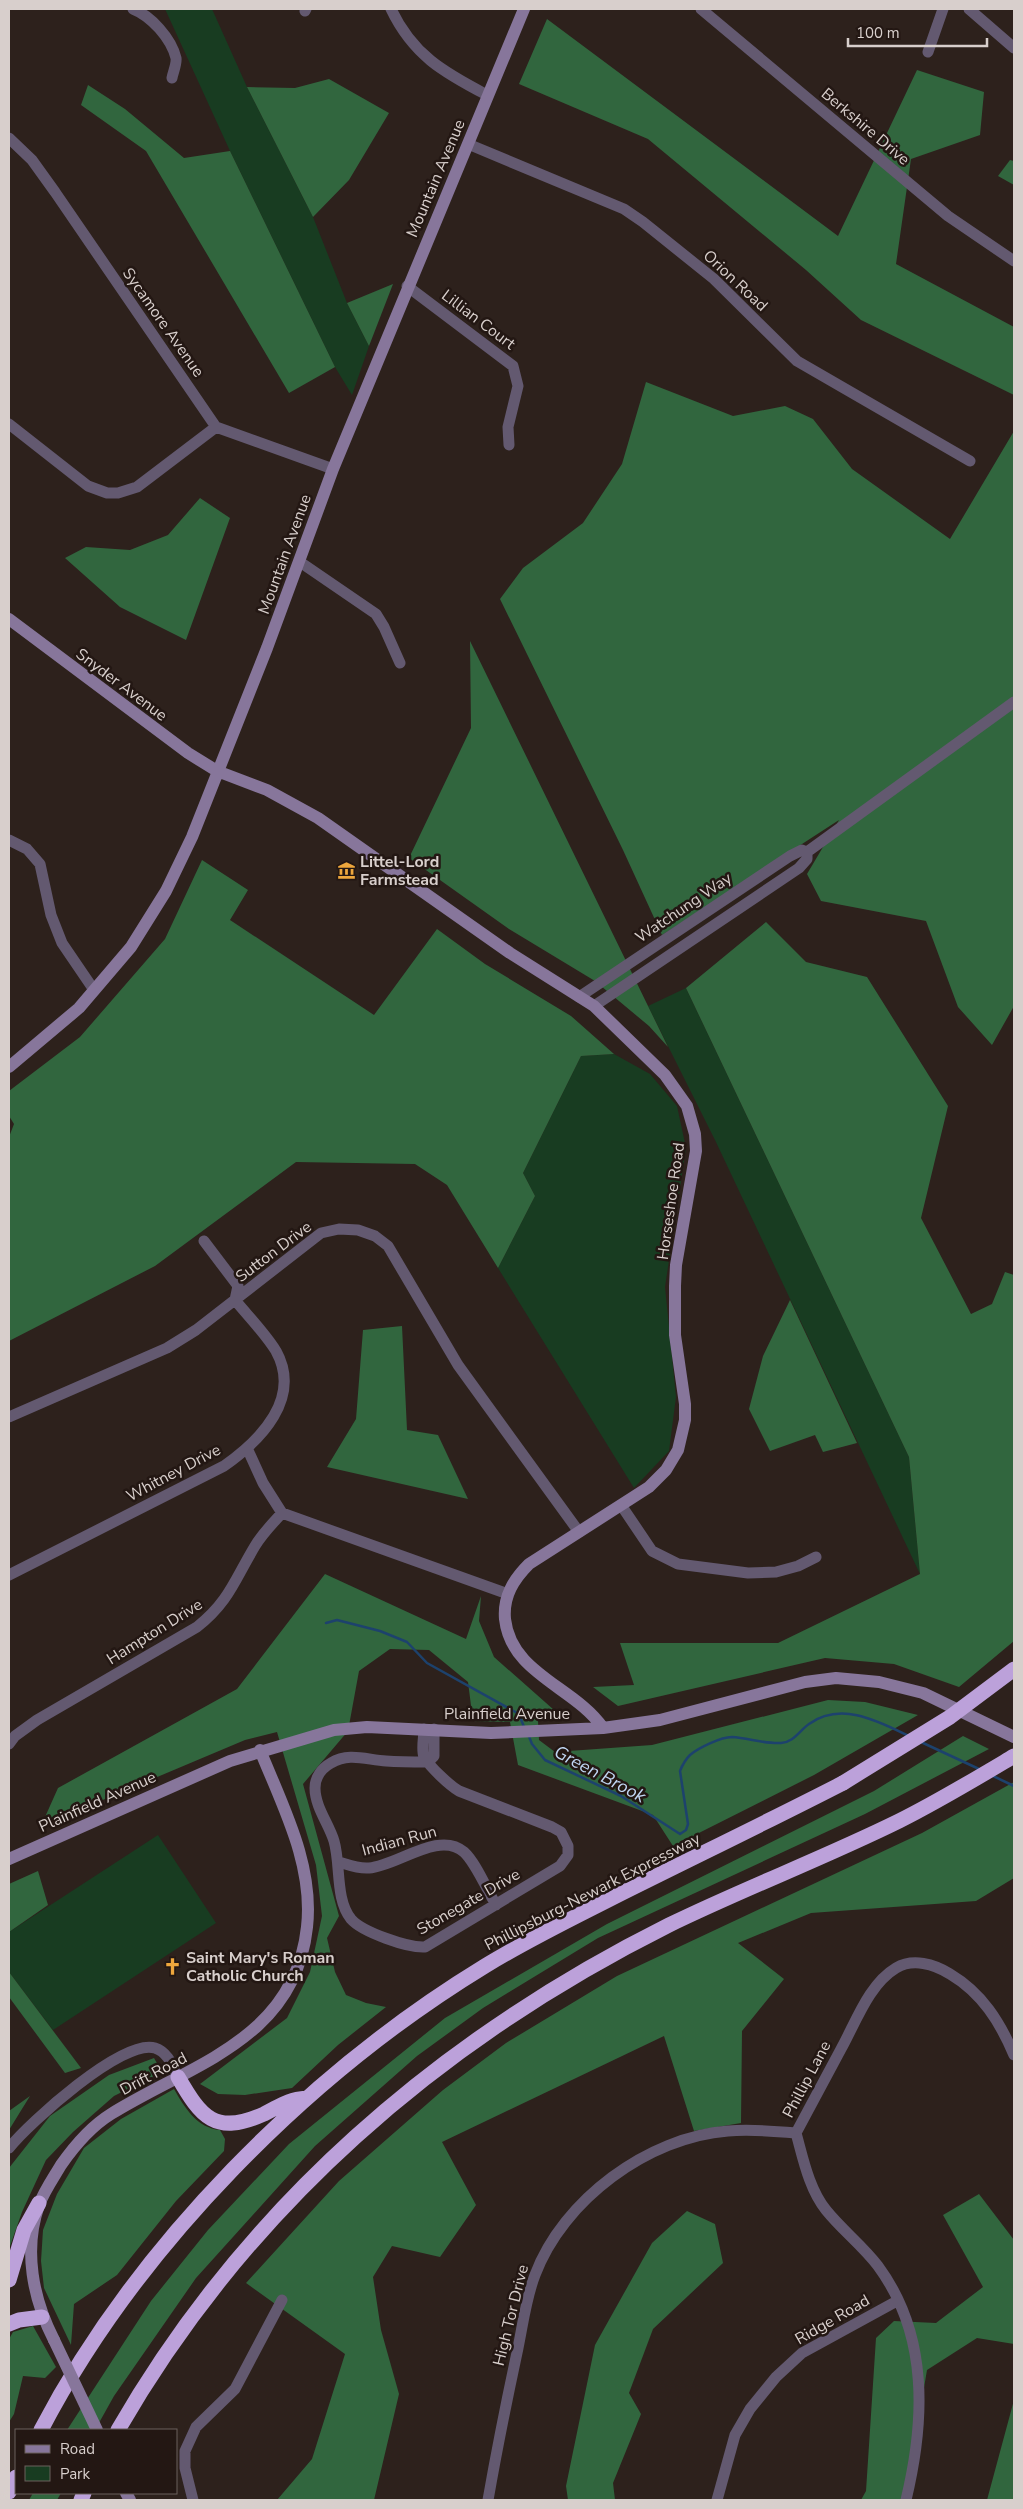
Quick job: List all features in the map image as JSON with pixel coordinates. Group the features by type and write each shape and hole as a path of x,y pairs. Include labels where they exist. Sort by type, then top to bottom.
{"highway":[{"name":"Phillipsburg-Newark Expressway","path":"42,2429 96,2336 169,2241 253,2149 307,2098 388,2032 492,1962 548,1930 843,1783 950,1717 1014,1669"},
{"path":"119,2429 174,2342 221,2280 289,2201 360,2131 451,2057 513,2014 600,1961 725,1898 897,1822 1014,1756"},
{"path":"178,2078 201,2113 224,2122 248,2120 288,2100 307,2098"},
{"path":"9,2280 24,2230 40,2203"},
{"path":"9,2324 19,2320 42,2317"},
{"path":"9,2492 15,2480"}],"main road":[{"name":"Mountain Avenue","path":"9,1067 79,1008 131,947 166,892 192,837 300,562 333,469 407,286 524,9"},
{"name":"Snyder Avenue","path":"9,619 188,753 218,771"},
{"name":"Horseshoe Road","path":"218,771 267,790 318,818 510,953 594,1006 673,1083 687,1106 696,1134 694,1171 676,1266 675,1286 675,1342 685,1404 682,1438 673,1460 658,1479 529,1564 517,1577 508,1594 505,1616 506,1629 519,1655 587,1708 603,1728"},
{"name":"Plainfield Avenue","path":"9,1859 191,1776 260,1750 334,1730 367,1727 516,1733 603,1728 660,1720 805,1682 850,1679 879,1682 923,1693 1014,1736"},
{"name":"Drift Road","path":"97,2429 42,2317 35,2294 32,2270 35,2222 40,2203 72,2149 89,2131 110,2114 221,2054 259,2025 289,1984 304,1945 307,1928 308,1888 304,1865 260,1750"}],"street":[{"path":"133,9 142,12 165,35 176,59 172,78"},
{"path":"390,9 405,34 425,57 449,75 487,95"},
{"name":"Berkshire Drive","path":"701,9 948,216 1014,261"},
{"path":"928,52 943,9"},
{"path":"969,9 1014,48"},
{"name":"Sycamore Avenue","path":"9,138 32,160 216,426"},
{"name":"Orion Road","path":"468,144 624,210 644,222 714,280 797,361 970,461"},
{"name":"Lillian Court","path":"407,286 513,366 518,386 508,427 509,445"},
{"path":"9,424 97,491 118,493 137,487 216,426 333,469"},
{"path":"300,562 376,614 384,626 400,663"},
{"name":"Watchung Way","path":"807,852 1014,702"},
{"path":"9,840 27,849 40,864 51,915 62,943 94,990"},
{"name":"Watchung Way","path":"579,997 790,856 802,850 807,852"},
{"name":"Watchung Way","path":"594,1006 799,868 807,859 807,852"},
{"name":"Sutton Drive","path":"9,1417 166,1348 196,1330 321,1233 339,1228 352,1228 375,1236 394,1253 458,1365 579,1532"},
{"path":"204,1241 238,1286 235,1300"},
{"name":"Whitney Drive","path":"9,1575 210,1474 247,1448 262,1433 280,1406 284,1378 275,1351 235,1300"},
{"path":"247,1448 263,1483 282,1513 508,1594"},
{"path":"621,1505 652,1551 678,1564 748,1573 776,1572 798,1566 816,1557"},
{"name":"Hampton Drive","path":"11,1736 197,1627 213,1614 226,1600 256,1544 282,1513"},
{"path":"428,1762 434,1756 429,1729"},
{"name":"Stonegate Drive","path":"349,1757 386,1761 428,1762 450,1785 459,1791 542,1821 561,1832 568,1846 568,1855 564,1861 496,1905 425,1947 414,1947 360,1926 353,1920 344,1905 339,1862 334,1840 315,1793 315,1785 320,1773 331,1762 349,1757"},
{"name":"Indian Run","path":"339,1862 358,1868 370,1868 433,1846 453,1845 467,1855 496,1905"},
{"name":"Phillip Lane","path":"906,2500 916,2460 920,2398 918,2367 909,2329 898,2300 875,2262 820,2201 808,2176 796,2133 864,2006 882,1978 903,1964 926,1963 942,1969 977,1994 991,2010 1014,2055"},
{"path":"9,2148 40,2115 95,2072 141,2047 156,2048 163,2053 178,2078"},
{"name":"High Tor Drive","path":"488,2500 500,2431 530,2288 542,2257 564,2222 575,2209 628,2165 668,2146 728,2131 796,2133"},
{"path":"193,2500 185,2468 185,2451 196,2427 236,2389 282,2300"},
{"name":"Ridge Road","path":"718,2500 735,2435 750,2409 776,2377 802,2353 898,2300"}],"green space":[{"path":"165,9 212,9 247,87 313,217 347,303 369,346 352,395 335,367 230,151"},
{"path":"547,19 838,236 917,70 984,92 980,135 911,159 896,264 1014,327 1014,395 861,320 806,270 648,139 519,84"},
{"path":"329,79 389,113 349,180 313,217 247,87 295,88"},
{"path":"88,85 125,109 184,158 230,151 335,367 289,393 146,151 81,105"},
{"path":"1010,160 1014,161 1014,185 998,176"},
{"path":"393,284 369,346 347,303"},
{"path":"646,382 733,416 785,406 813,419 852,469 950,539 1014,431 1014,1006 992,1045 958,1007 926,921 821,901 807,874 839,820 662,935 623,850 500,599 523,568 583,523 622,464"},
{"path":"200,498 230,518 186,640 120,607 65,558 86,547 130,550 168,535"},
{"path":"470,641 668,1047 649,1026 595,981 509,929 409,858 471,728"},
{"path":"202,860 248,890 230,920 374,1015 437,929 485,964 571,1016 614,1054 581,1056 523,1173 535,1196 498,1268 447,1185 415,1164 296,1162 155,1266 9,1341 9,1137 14,1124 9,1116 9,1091 80,1037 165,939"},
{"path":"766,922 806,962 867,977 948,1106 921,1218 971,1314 992,1304 1005,1272 1014,1275 1014,1641 959,1687 894,1664 825,1658 618,1706 593,1687 634,1685 620,1643 778,1643 920,1574 909,1457 686,988"},
{"path":"686,988 909,1457 920,1574 715,1140 648,1006"},
{"path":"614,1054 650,1074 677,1106 686,1148 665,1287 676,1397 669,1451 634,1488 498,1268 535,1196 523,1173 581,1056"},
{"path":"790,1300 857,1443 823,1452 815,1435 770,1451 749,1409 763,1356"},
{"path":"402,1326 407,1430 438,1435 468,1499 327,1467 356,1419 363,1330"},
{"path":"325,1574 466,1639 481,1596 479,1621 494,1657 554,1710 538,1721 539,1740 555,1752 652,1745 828,1700 865,1702 918,1715 814,1775 673,1846 653,1815 518,1765 510,1722 473,1721 468,1682 429,1650 390,1649 359,1671 348,1731 303,1784 339,1916 327,1938 335,1972 346,1995 366,2003 386,2007 338,2045 292,2088 245,2095 218,2094 200,2084 287,2018 310,1972 322,1916 316,1865 277,1732 245,1740 41,1826 58,1788 237,1689"},
{"path":"963,1736 989,1749 865,1814 598,1938 483,2008 417,2056 315,2146 196,2278 114,2396 96,2429 68,2429 151,2301 208,2230 289,2144 445,2018 607,1924 874,1791"},
{"path":"1014,1782 1014,1878 976,1901 811,1913 738,1943 784,1979 742,2031 741,2123 694,2131 664,2036 442,2142 476,2205 440,2257 392,2246 373,2277 381,2330 399,2394 374,2500 277,2500 312,2459 345,2354 246,2283 339,2181 443,2090 506,2043 617,1976 922,1833"},
{"path":"158,1835 216,1923 53,2030 9,1972 9,1932"},
{"path":"38,1871 48,1905 9,1932 9,1884"},
{"path":"9,1972 81,2068 65,2073 9,1997"},
{"path":"154,2058 162,2072 114,2096 73,2132 46,2160 22,2212 9,2249 9,2168 50,2116 109,2075"},
{"path":"174,2089 192,2116 205,2125 220,2130 225,2139 224,2151 176,2201 117,2275 74,2304 71,2345 44,2288 41,2261 43,2230 57,2194 84,2148 121,2119"},
{"path":"30,2096 9,2130 9,2111"},
{"path":"979,2194 1014,2240 1014,2344 977,2338 927,2370 905,2500 861,2500 866,2491 876,2338 894,2321 936,2323 983,2287 943,2215"},
{"path":"687,2211 715,2224 723,2263 653,2329 629,2393 641,2414 613,2483 615,2500 568,2500 566,2486 595,2345 652,2243"},
{"path":"33,2326 56,2367 45,2378 23,2376 14,2414 9,2422 9,2339 13,2332"},
{"path":"1014,2400 1014,2500 987,2500"},
{"path":"32,2494 60,2494 57,2500 29,2500"}],"waterway":[{"name":"Green Brook","path":"326,1623 337,1620 380,1631 407,1642 427,1663 519,1714 524,1727"},
{"name":"Green Brook","path":"528,1734 532,1744 545,1760 621,1796 680,1834 686,1830 688,1824 680,1771 690,1755 710,1743 732,1737 769,1743 786,1742 809,1724 821,1717 834,1714 859,1716 909,1736"},
{"name":"Green Brook","path":"921,1742 979,1769"},
{"name":"Green Brook","path":"993,1776 1014,1786"}],"place":[{"name":"Littel-Lord Farmstead","path":"346,870"},
{"name":"Saint Mary's Roman Catholic Church","path":"172,1966"}]}
